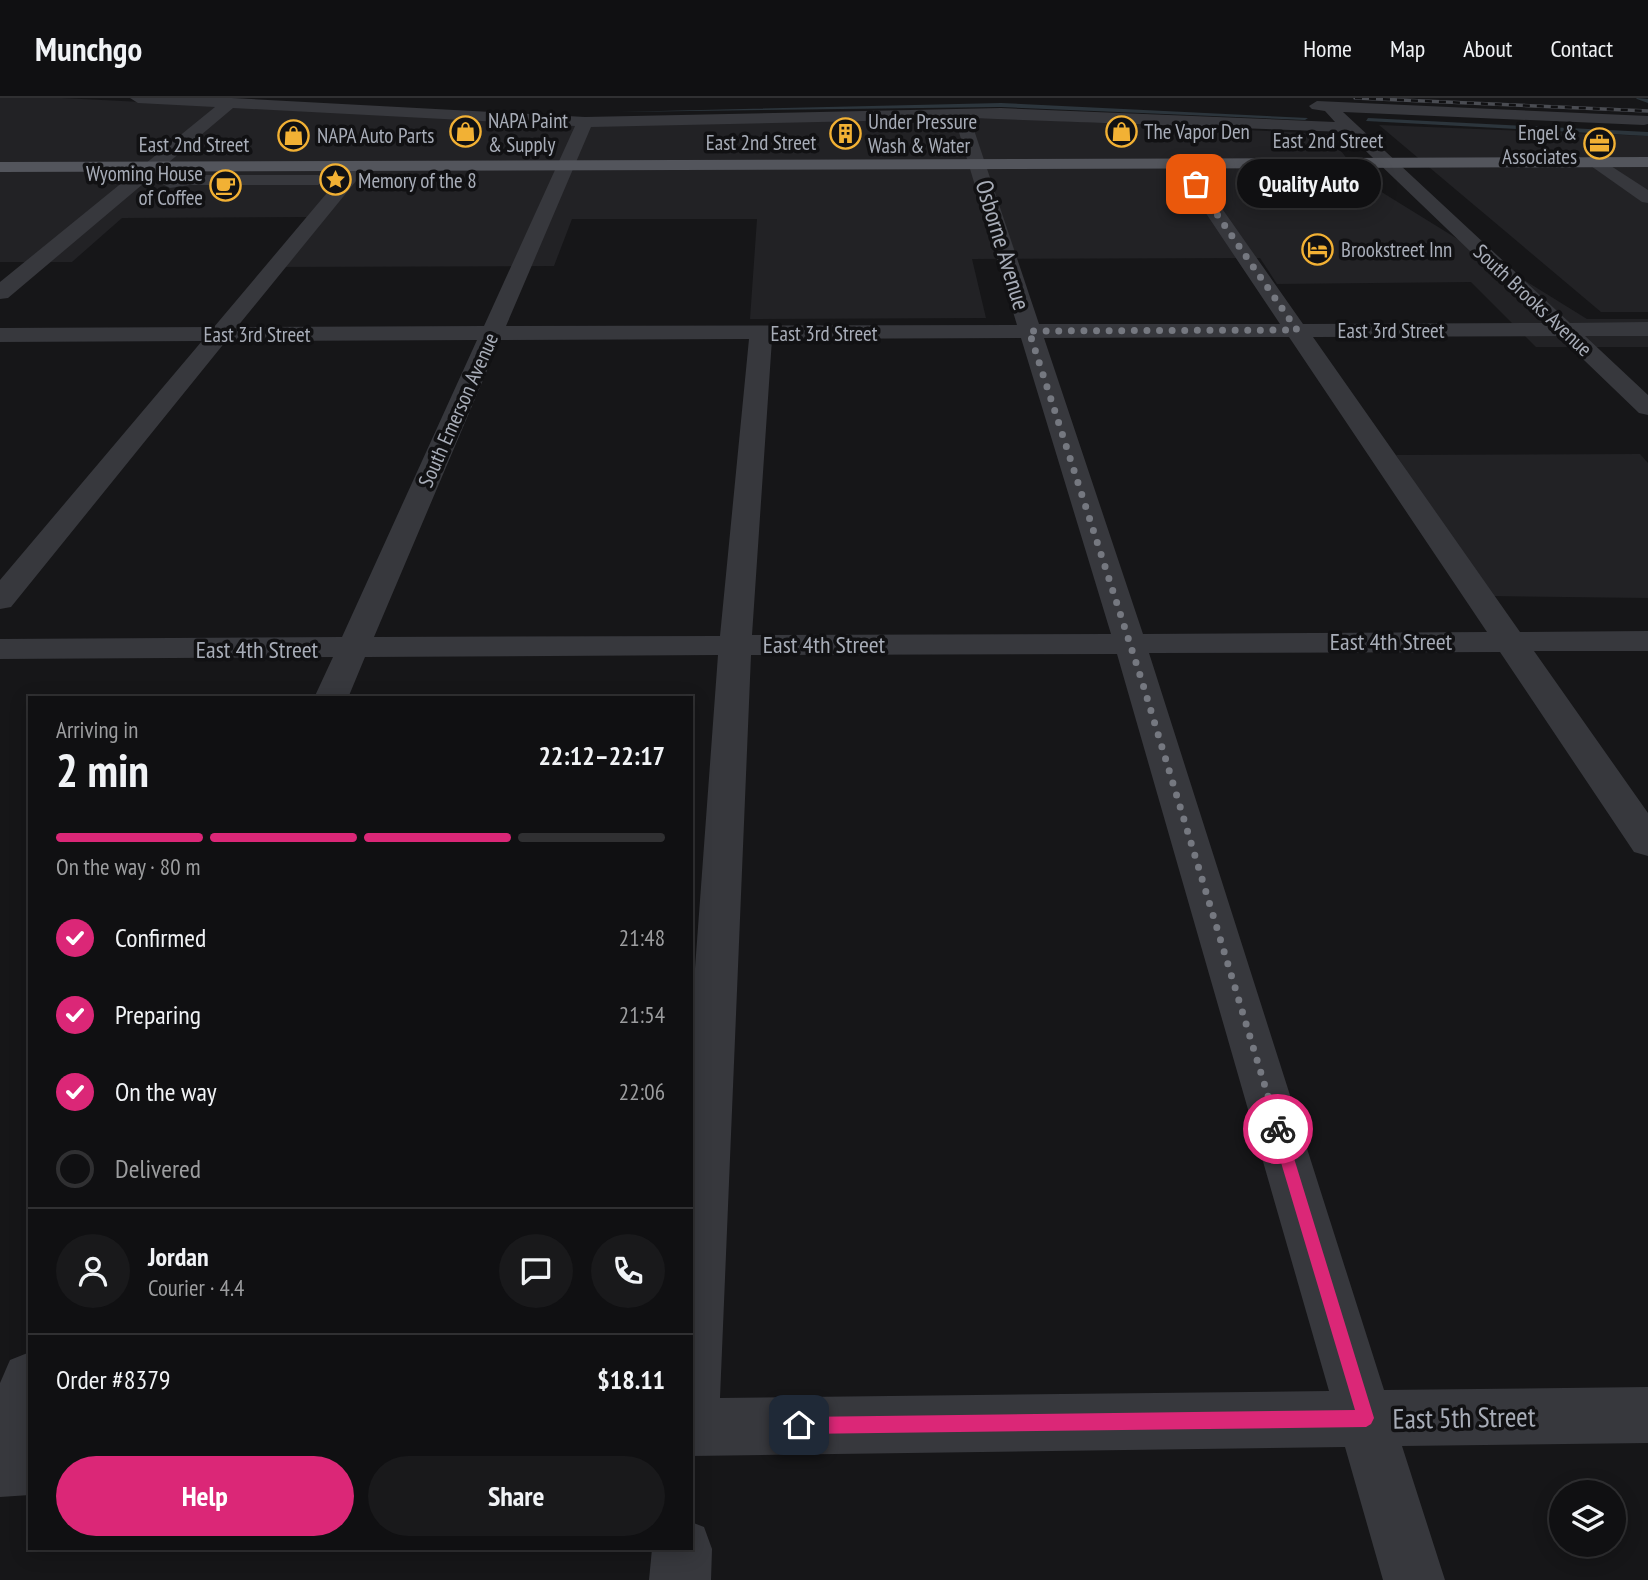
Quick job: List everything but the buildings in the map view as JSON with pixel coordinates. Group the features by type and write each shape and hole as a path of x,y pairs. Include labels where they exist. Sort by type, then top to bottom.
{"main road":[{"name":"East 2nd Street","path":"0,167 1648,162"}],"street":[{"path":"138,98 585,122 961,114 1350,127"},
{"path":"0,293 230,102"},
{"path":"1301,106 1324,102 1644,120"},
{"name":"South Brooks Avenue","path":"1324,102 1648,408"},
{"name":"Osborne Avenue","path":"961,114 1129,642 1414,1580"},
{"name":"South Emerson Avenue","path":"332,696 585,122"},
{"path":"1597,162 1648,198"},
{"path":"1182,164 1648,842"},
{"path":"0,600 359,166"},
{"path":"170,183 190,180 318,180"},
{"name":"East 3rd Street","path":"0,335 1648,328"},
{"path":"693,1381 735,645 761,333"},
{"name":"East 4th Street","path":"0,649 1648,641"},
{"path":"0,1447 28,1384"},
{"name":"East 5th Street","path":"693,1427 1648,1415"},
{"path":"0,1468 28,1466"},
{"path":"680,1580 682,1550"}],"shaded area":[{"path":"0,98 62,98 606,125 1001,118 1327,134 1367,183 1587,319 1648,319 1648,347 1536,347 1471,282 1277,284 1260,258 972,259 986,318 750,319 757,219 572,219 554,266 266,267 307,217 122,218 72,262 0,262"},
{"path":"1379,125 1648,136 1648,312 1601,312"},
{"path":"1640,454 1648,463 1648,598 1491,596 1396,455"}],"waterway":[{"path":"1639,98 1648,101"},
{"path":"620,112 1001,105 1305,118"},
{"path":"1368,120 1648,134"}],"railway":[{"path":"1355,98 1648,111"}],"way so far":[{"path":"1196,184 1297,330 1029,331 1141,678 1278,1129"}],"place":[{"name":"The Vapor Den","path":"1121,131"},
{"name":"NAPA Paint & Supply","path":"465,132"},
{"name":"Under Pressure Wash & Water","path":"845,133"},
{"name":"NAPA Auto Parts","path":"294,135"},
{"name":"Engel & Associates","path":"1600,144"},
{"name":"Memory of the 8","path":"335,180"},
{"name":"Quality Auto","path":"1196,184"},
{"name":"Wyoming House of Coffee","path":"226,185"},
{"name":"Brookstreet Inn","path":"1318,249"}],"route":[{"path":"799,1425 1366,1418 1278,1129"}]}
